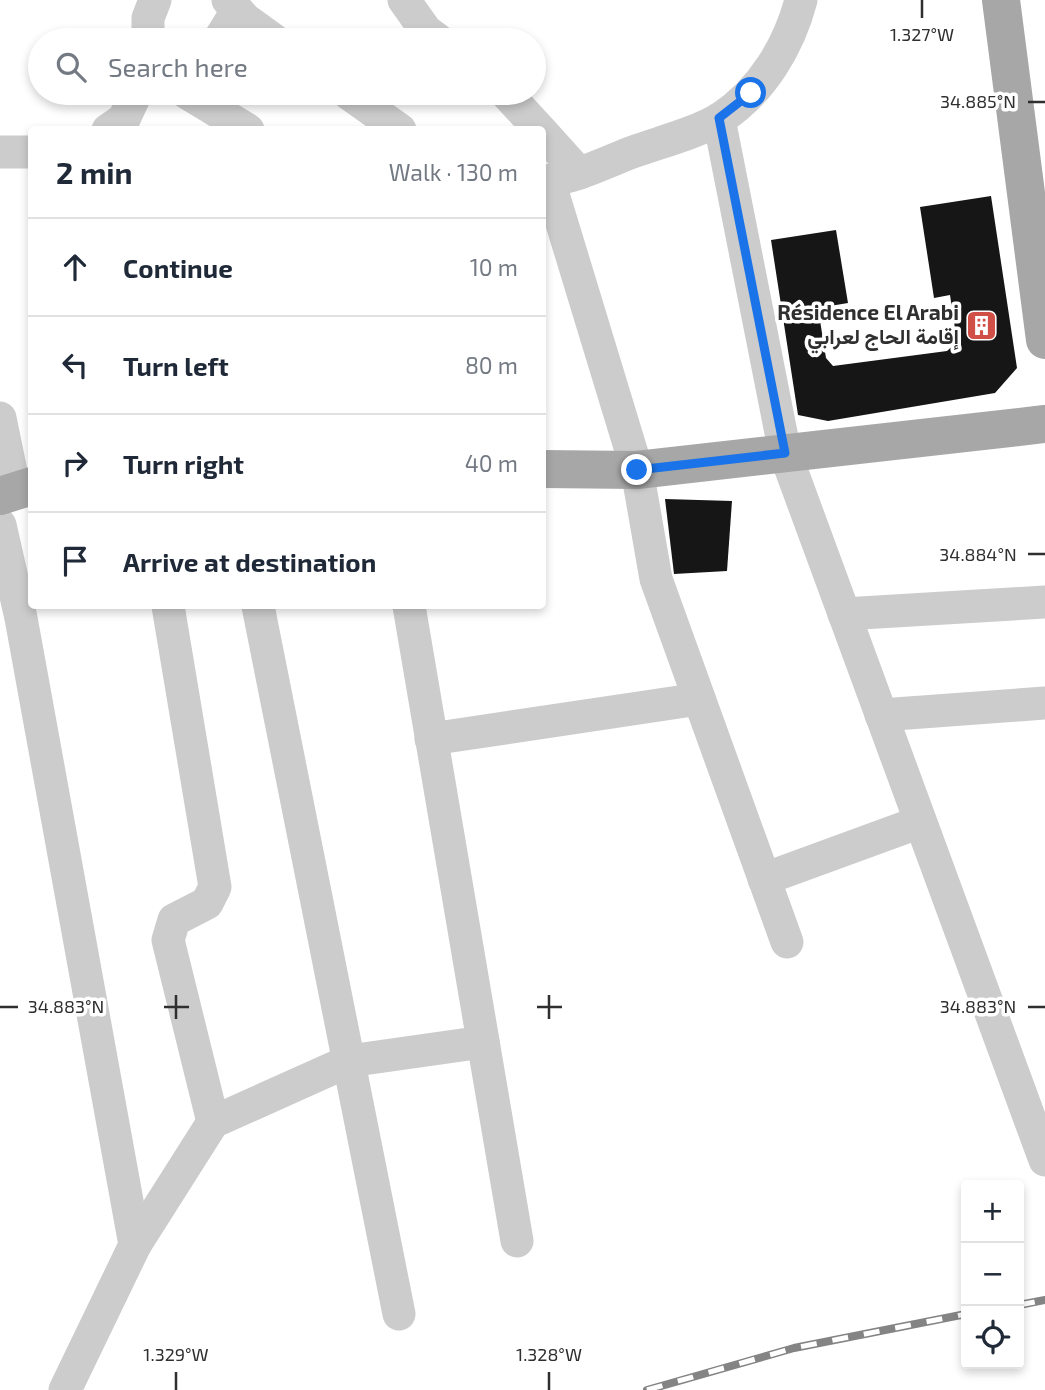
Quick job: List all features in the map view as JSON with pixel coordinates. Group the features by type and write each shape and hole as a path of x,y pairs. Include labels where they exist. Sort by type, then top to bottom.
{"main road":[{"path":"1001,0 1045,340"},
{"path":"546,469 637,470 1045,425"}],"street":[{"path":"148,28 148,18 155,0"},
{"path":"404,0 423,28"},
{"path":"557,178 719,118 751,93 776,61 795,24 802,0"},
{"path":"223,28 232,5 260,28"},
{"path":"113,126 124,118 130,105"},
{"path":"207,105 241,126"},
{"path":"365,105 394,126"},
{"path":"517,105 536,126"},
{"path":"719,118 785,453 1045,1160"},
{"path":"546,146 637,470 656,579 787,942"},
{"path":"0,152 28,152"},
{"path":"0,418 12,499 21,618 135,1245"},
{"path":"844,614 1045,602"},
{"path":"169,609 215,887 206,903 174,920 168,940 213,1122"},
{"path":"259,609 399,1314"},
{"path":"410,609 517,1241"},
{"path":"432,739 699,699"},
{"path":"881,715 1045,704"},
{"path":"764,878 920,822"},
{"path":"65,1390 135,1245 213,1122 349,1061 483,1042"}],"building":[{"name":"Résidence El Arabi إقامة الحاج لعرابي","path":"991,196 1017,368 995,393 828,421 798,415 771,240 836,230 848,303 818,308 826,358 833,366 947,351 957,342 950,295 934,298 920,207"},
{"path":"665,499 732,501 727,571 674,574"}],"railway":[{"path":"1024,1304 1045,1300"},
{"path":"647,1390 794,1348 961,1315"}],"place":[{"name":"Résidence El Arabi إقامة الحاج لعرابي","path":"982,325"}],"route":[{"path":"637,470 785,453 719,118 751,93"}]}
